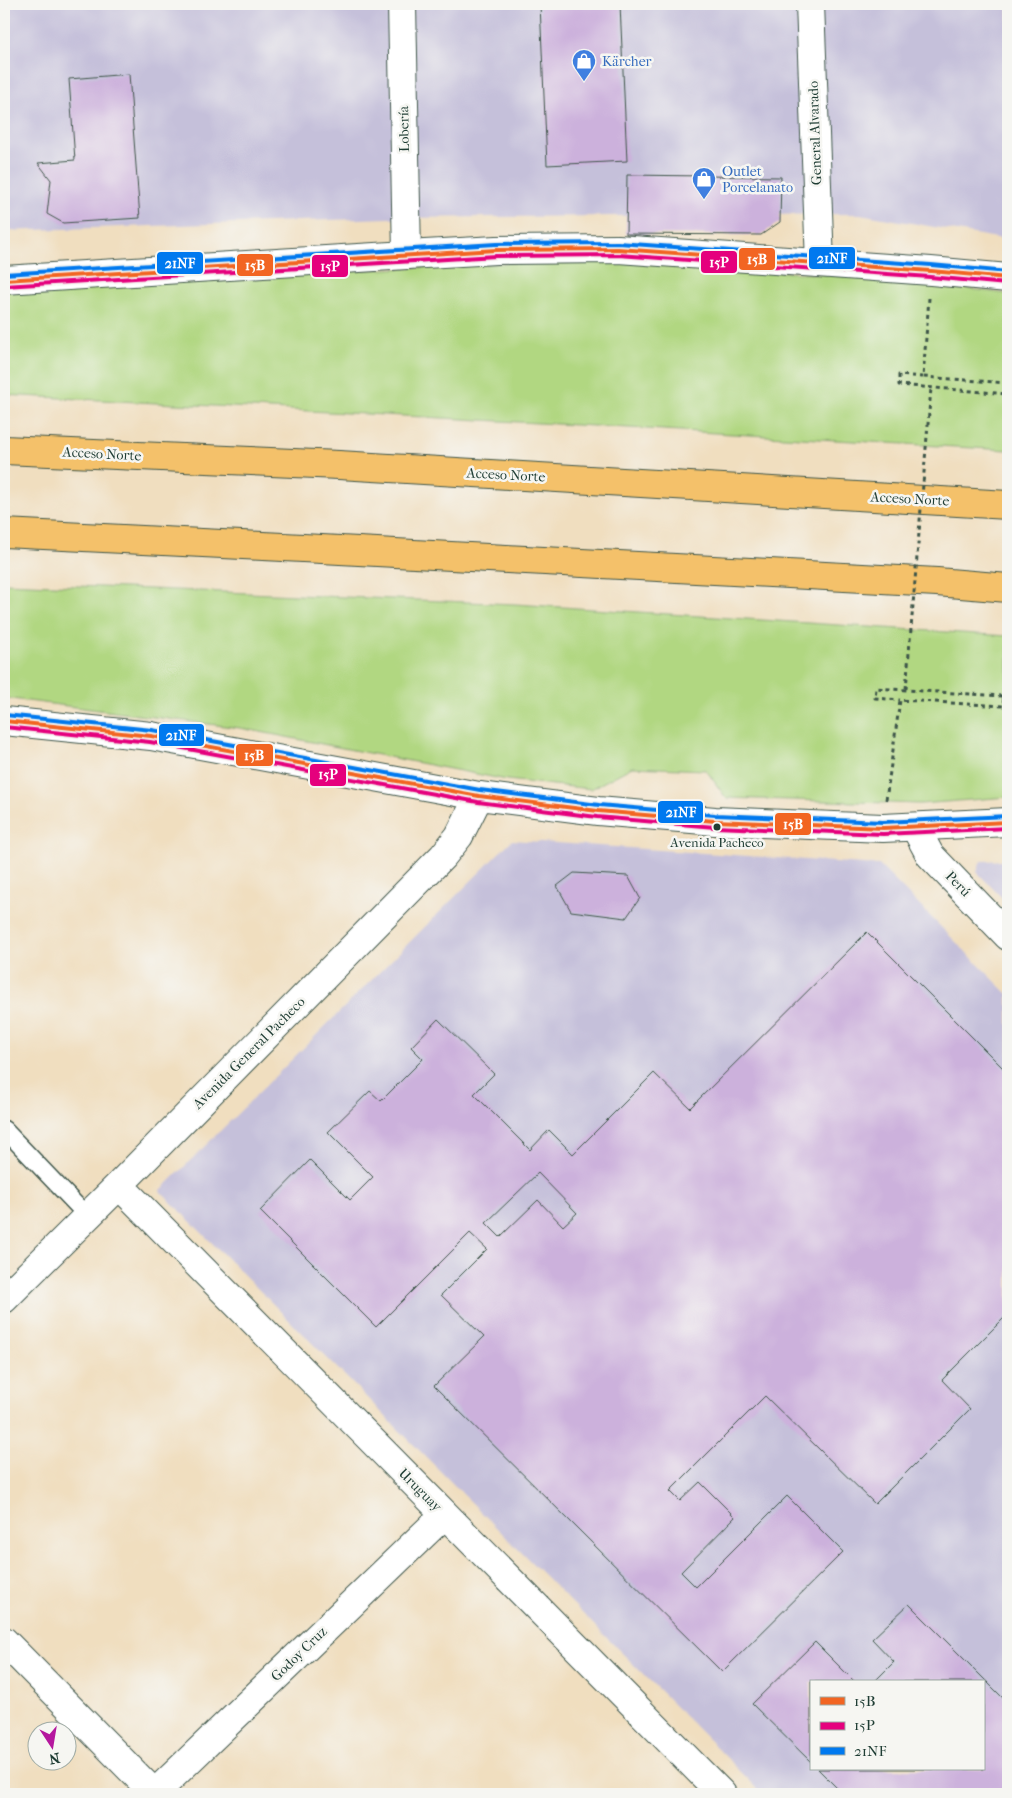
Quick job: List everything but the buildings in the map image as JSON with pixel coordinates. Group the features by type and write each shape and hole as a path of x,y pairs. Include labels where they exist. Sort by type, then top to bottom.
{"highway":[{"name":"Acceso Norte","path":"4,450 339,465 1008,506"},
{"path":"4,533 937,582 1008,588"}],"street":[{"name":"Lobería","path":"402,4 408,255"},
{"name":"General Alvarado","path":"810,4 820,263"},
{"path":"4,280 496,250 618,249 1008,278"},
{"path":"4,721 151,736 480,796 598,811 695,819 883,828 1008,822"},
{"name":"Avenida General Pacheco","path":"4,1299 443,856 459,836 480,796"},
{"name":"Perú","path":"915,827 930,855 1008,936"},
{"name":"Uruguay","path":"119,1185 722,1794"},
{"name":"Godoy Cruz","path":"154,1794 444,1515"},
{"path":"4,1641 154,1794"}],"lane":[{"path":"4,1129 87,1216"}],"path":[{"path":"923,377 930,271"},
{"path":"1008,383 899,375 899,385 1008,394"},
{"path":"906,689 931,388"},
{"path":"876,688 906,689 1004,696 1003,706 875,698 876,688"},
{"path":"883,828 900,700"}],"shaded area":[{"path":"4,4 1008,4 1008,240 860,214 390,218 4,231"},
{"path":"512,840 879,865 1008,994 1008,1794 763,1794 160,1191"},
{"path":"1008,860 1008,904 977,872 981,861"}],"green space":[{"path":"596,259 903,280 1008,294 1008,450 4,395 4,287"},
{"path":"4,583 515,604 1008,636 1008,797 920,804 726,798 706,770 632,767 591,789 507,780 240,728 4,698"}],"transit line":[{"name":"21NF","path":"4,274 496,244 618,243 1008,272"},
{"name":"15B","path":"4,280 496,250 618,249 1008,278"},
{"name":"15P","path":"4,286 496,256 618,255 1007,284"},
{"name":"21NF","path":"5,715 152,730 480,790 599,805 715,815 883,822 1008,816"},
{"name":"15B","path":"4,721 151,736 479,796 598,811 715,821 883,828 1008,822"},
{"name":"15P","path":"4,727 150,742 478,802 597,817 715,827 883,834 1008,828"}],"place":[{"name":"Kärcher","path":"584,82"},
{"name":"Outlet Porcelanato","path":"704,200"},
{"name":"Avenida Pacheco","path":"717,827"}]}
